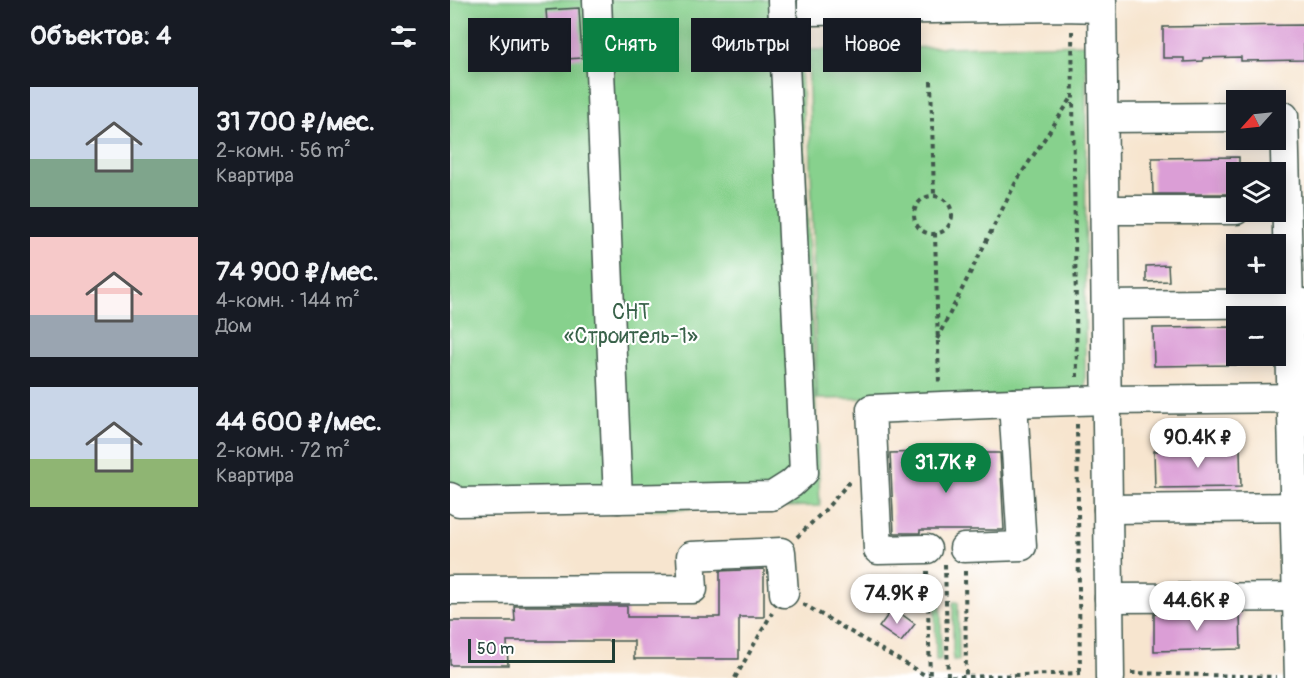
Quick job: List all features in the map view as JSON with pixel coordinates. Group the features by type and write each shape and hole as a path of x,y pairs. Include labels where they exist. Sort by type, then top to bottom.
{"street":[{"path":"597,0 618,499"},
{"path":"450,497 459,502 772,496 804,472 782,0"},
{"path":"812,0 812,11 1071,7 1102,4 1110,678"},
{"path":"1288,116 1288,210 1296,303 1298,398 1299,678"},
{"path":"1104,118 1226,117"},
{"path":"1105,210 1226,210"},
{"path":"1106,305 1296,303"},
{"path":"1013,403 1022,546 945,552 878,550 871,409 1107,399 1298,398"},
{"path":"1108,509 1299,507"},
{"path":"450,590 693,589 691,556 781,552 784,592"},
{"path":"1109,598 1300,597"}],"path":[{"path":"1071,7 1074,94 1080,673"},
{"path":"931,81 934,196"},
{"path":"937,339 1017,180 1081,85"},
{"path":"939,195 951,205 953,221 943,233 935,233 927,234 915,224 914,209 924,197 939,195"},
{"path":"935,233 939,406"},
{"path":"781,552 825,510 873,454"},
{"path":"945,552 948,678"},
{"path":"735,678 784,592 931,678 966,677 965,599"},
{"path":"928,600 931,678"}],"green space":[{"name":"СНТ «Строитель-1»","path":"450,0 798,0 799,18 691,18 691,72 801,72 820,506 450,513"},
{"path":"1086,44 1085,395 817,399 809,72 811,72 811,50 823,50 823,72 921,72 921,48"},
{"path":"935,602 941,602 941,660 936,660"},
{"path":"953,602 958,602 959,660 953,660"}],"building":[{"path":"579,8 582,58 571,59 571,18 547,18 546,10"},
{"path":"1304,25 1304,60 1241,61 1241,57 1203,58 1203,61 1184,62 1184,58 1163,58 1163,27"},
{"path":"1239,157 1239,162 1226,162 1226,194 1153,194 1152,158"},
{"path":"1168,265 1169,281 1146,282 1146,266"},
{"path":"1226,327 1226,365 1154,366 1153,328"},
{"path":"1240,449 1241,487 1155,488 1154,451"},
{"path":"923,452 924,467 972,466 972,453 1000,453 1004,530 920,530 920,533 894,533 890,453"},
{"path":"764,569 764,617 739,617 739,659 634,659 634,641 507,641 508,665 450,665 450,621 515,621 514,606 627,606 627,617 720,617 720,571"},
{"path":"893,608 915,624 901,642 879,627"},
{"path":"1154,614 1240,614 1241,649 1154,651"}]}
